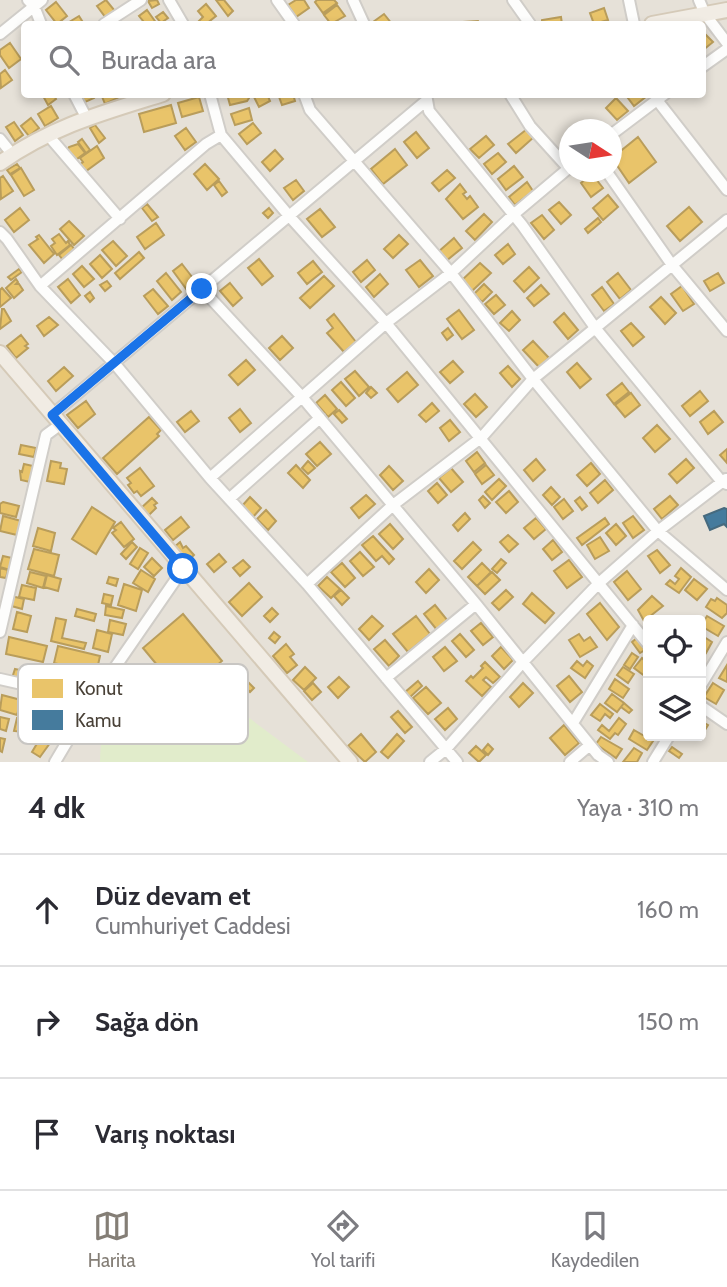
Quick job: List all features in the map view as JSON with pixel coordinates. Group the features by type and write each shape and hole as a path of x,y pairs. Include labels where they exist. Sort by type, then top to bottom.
{"main road":[{"path":"661,21 702,7 727,10"},
{"path":"6,159 47,134 141,98"},
{"path":"0,353 350,762"}],"street":[{"path":"109,21 142,0"},
{"path":"181,21 172,4 184,0"},
{"path":"277,0 292,21"},
{"path":"353,0 363,21"},
{"path":"513,0 528,21"},
{"path":"629,0 633,21"},
{"path":"0,34 34,2 40,21"},
{"path":"702,7 727,43"},
{"path":"706,64 727,49"},
{"path":"76,98 86,117"},
{"path":"211,98 221,135 482,437 643,638"},
{"path":"306,98 310,110 451,273 533,379 658,531 727,590"},
{"path":"0,632 46,435 56,420 115,364 290,217 425,98"},
{"path":"426,98 429,111 513,215 596,329 725,482 658,531 598,583 523,662 446,750 430,762"},
{"path":"512,98 530,126 559,157"},
{"path":"622,126 660,98"},
{"path":"662,98 727,190"},
{"path":"47,134 120,219"},
{"path":"40,286 206,144 221,135"},
{"path":"0,139 6,159"},
{"path":"210,478 386,323 451,273 559,176"},
{"path":"614,182 672,265 727,331"},
{"path":"307,584 393,505 482,437 533,379 727,220"},
{"path":"0,232 40,286 115,364 210,478 307,584 457,762"},
{"path":"202,289 302,397 477,604 598,755 608,762"},
{"path":"229,499 320,418"},
{"path":"117,664 183,569"},
{"path":"386,678 477,604"},
{"path":"573,723 633,625"},
{"path":"705,678 727,642"},
{"path":"0,679 18,683"},
{"path":"706,709 727,724"},
{"path":"653,762 667,741"},
{"path":"55,762 66,744"},
{"path":"570,762 590,745"}],"shaded area":[{"path":"0,0 727,0 727,762 0,762"}],"green space":[{"path":"248,717 308,762 100,762 101,744 248,744"}],"building: Konut":[{"path":"106,0 115,11 106,18 97,6"},
{"path":"157,0 159,4 152,8 148,1"},
{"path":"216,0 224,0 233,11 228,16"},
{"path":"296,0 304,0 309,8 296,17 288,5"},
{"path":"334,0 337,3 323,13 315,2"},
{"path":"56,2 67,16 61,21 55,21 46,10"},
{"path":"206,4 216,16 210,21 199,21 203,17 198,11"},
{"path":"337,5 345,16 336,21 329,21 324,15"},
{"path":"604,8 608,20 593,21 590,13"},
{"path":"147,10 155,21 143,21 139,16"},
{"path":"163,12 168,18 159,21 156,17"},
{"path":"384,14 390,21 374,21"},
{"path":"561,17 562,21 542,21"},
{"path":"706,35 713,42 706,48"},
{"path":"10,43 21,59 9,68 0,55 0,50"},
{"path":"5,70 12,80 1,88 0,74"},
{"path":"44,98 55,98 56,99 48,105"},
{"path":"81,98 94,98 83,103"},
{"path":"103,98 118,98 105,104"},
{"path":"199,98 203,111 182,117 178,103"},
{"path":"228,98 249,98 247,101 230,105"},
{"path":"254,98 269,98 270,101 259,107"},
{"path":"279,98 294,98 295,101 282,105"},
{"path":"616,98 628,111 616,119 606,108"},
{"path":"628,98 644,98 634,106"},
{"path":"171,105 176,123 144,132 139,114"},
{"path":"51,106 58,118 45,126 38,114"},
{"path":"249,108 252,120 235,125 231,114"},
{"path":"31,118 39,128 29,136 21,126"},
{"path":"14,122 23,135 15,141 6,127"},
{"path":"253,123 261,133 247,144 239,134"},
{"path":"95,125 105,138 99,143 90,128"},
{"path":"186,128 196,142 185,150 175,136"},
{"path":"527,129 534,137 516,153 508,144"},
{"path":"416,132 429,148 417,158 404,142"},
{"path":"486,136 494,145 479,158 470,149"},
{"path":"638,137 656,162 629,183 622,173 622,150"},
{"path":"82,139 90,150 86,153 78,142"},
{"path":"78,144 85,153 73,162 66,152 69,147"},
{"path":"97,146 104,158 82,174 77,167 83,162 80,158"},
{"path":"395,149 407,165 383,184 371,169"},
{"path":"275,150 283,159 270,171 262,162"},
{"path":"498,153 506,162 492,174 484,164"},
{"path":"17,164 20,168 10,174 7,170"},
{"path":"205,164 219,179 207,190 194,174"},
{"path":"514,166 523,177 506,190 498,179"},
{"path":"21,168 34,190 24,196 11,175"},
{"path":"447,170 455,178 439,191 432,183"},
{"path":"3,176 13,191 1,199 0,178"},
{"path":"296,180 304,191 293,200 284,188"},
{"path":"219,181 227,192 222,196 214,185"},
{"path":"527,182 533,191 515,205 509,197"},
{"path":"598,182 603,188 591,197 581,183"},
{"path":"460,184 466,192 463,194 467,199 470,196 478,207 463,219 446,199"},
{"path":"608,195 618,207 603,220 593,208"},
{"path":"559,202 571,215 561,224 549,210"},
{"path":"147,204 158,217 152,221 142,208"},
{"path":"689,207 702,222 680,241 667,226"},
{"path":"20,208 29,220 14,232 5,220"},
{"path":"269,208 273,213 268,218 263,213"},
{"path":"320,209 335,227 322,237 307,219"},
{"path":"484,214 492,222 475,240 466,231"},
{"path":"542,215 554,230 544,239 531,223"},
{"path":"598,218 601,222 588,233 585,229"},
{"path":"69,221 84,236 74,245 60,229"},
{"path":"156,223 164,235 145,249 137,237"},
{"path":"59,234 70,245 57,255 51,246 55,243 52,239"},
{"path":"39,235 54,254 44,263 29,245 38,239 36,237"},
{"path":"399,235 408,244 393,258 384,249"},
{"path":"454,238 462,248 446,261 438,252"},
{"path":"113,241 127,256 116,266 102,250"},
{"path":"508,244 515,254 503,264 495,255"},
{"path":"71,245 75,250 63,260 59,255"},
{"path":"139,252 144,258 120,279 115,273"},
{"path":"100,255 112,269 102,278 90,264"},
{"path":"259,259 273,276 262,285 248,268"},
{"path":"367,260 375,270 361,282 353,272"},
{"path":"420,260 433,276 419,287 406,270"},
{"path":"313,261 322,272 307,284 298,273"},
{"path":"480,263 491,273 472,291 462,280"},
{"path":"182,264 196,282 187,290 173,271"},
{"path":"82,266 94,279 84,287 73,274"},
{"path":"529,267 539,278 524,292 514,281"},
{"path":"19,269 22,272 11,280 8,277"},
{"path":"166,273 181,292 172,300 157,281"},
{"path":"618,273 631,290 620,299 607,282"},
{"path":"718,273 724,283 710,291 704,281"},
{"path":"380,274 388,284 374,297 366,287"},
{"path":"324,276 334,286 310,308 300,298"},
{"path":"16,279 16,284 23,290 14,298 6,288"},
{"path":"68,279 80,295 71,303 58,287"},
{"path":"107,281 111,286 105,291 100,285"},
{"path":"230,283 242,298 233,306 220,291"},
{"path":"484,284 492,292 482,302 474,294"},
{"path":"541,285 549,294 534,306 527,298"},
{"path":"682,286 694,304 683,311 671,294"},
{"path":"602,287 614,304 604,311 592,295"},
{"path":"2,288 11,298 0,307 0,290"},
{"path":"153,289 168,306 158,314 144,296"},
{"path":"90,292 94,298 90,302 85,296"},
{"path":"496,295 505,305 494,314 485,304"},
{"path":"661,297 676,313 665,324 650,307"},
{"path":"2,309 11,321 0,329"},
{"path":"459,310 474,330 462,339 447,319"},
{"path":"512,311 520,320 509,331 500,323"},
{"path":"564,313 578,330 568,339 554,322"},
{"path":"334,314 356,342 344,352 327,333 333,328 327,320"},
{"path":"49,317 58,325 44,336 37,326"},
{"path":"631,323 644,337 633,346 621,331"},
{"path":"448,328 453,335 447,340 442,333"},
{"path":"21,335 28,348 16,358 7,346"},
{"path":"282,336 293,348 280,360 269,348"},
{"path":"533,341 549,358 539,367 523,350"},
{"path":"246,360 255,370 238,385 229,375"},
{"path":"453,361 463,372 450,383 440,372"},
{"path":"577,363 591,379 580,388 567,372"},
{"path":"508,366 520,379 512,387 500,373"},
{"path":"64,367 73,376 56,391 48,381"},
{"path":"355,371 369,387 359,396 345,379"},
{"path":"407,372 418,385 398,402 387,389"},
{"path":"341,382 355,398 346,406 332,390"},
{"path":"622,383 629,392 614,404 607,395"},
{"path":"371,387 377,393 371,398 366,393"},
{"path":"700,391 708,401 690,416 682,406"},
{"path":"631,393 640,405 625,417 615,405"},
{"path":"475,394 487,407 476,417 464,404"},
{"path":"325,395 337,409 328,417 316,403"},
{"path":"86,401 95,414 78,428 67,415"},
{"path":"432,403 439,411 426,422 419,415"},
{"path":"240,409 251,423 240,432 229,418"},
{"path":"339,410 347,419 342,423 334,414"},
{"path":"191,411 199,421 185,432 177,422"},
{"path":"714,411 723,422 708,434 700,422"},
{"path":"149,417 161,430 157,434 159,436 117,474 103,458"},
{"path":"450,420 460,432 449,441 440,428"},
{"path":"657,425 670,439 655,452 643,438"},
{"path":"320,442 331,454 317,466 306,454"},
{"path":"21,445 36,448 34,457 19,454"},
{"path":"727,449 727,463 720,455"},
{"path":"477,452 485,463 474,472 466,461"},
{"path":"536,459 545,470 533,481 524,470"},
{"path":"686,459 694,468 677,483 669,474"},
{"path":"51,461 61,463 60,468 67,469 64,484 47,481"},
{"path":"308,461 315,468 308,474 302,468"},
{"path":"591,463 600,474 587,486 577,475"},
{"path":"24,464 33,466 30,482 21,480 20,471 22,472"},
{"path":"296,465 310,480 303,488 288,473"},
{"path":"486,465 494,475 482,484 475,474"},
{"path":"389,466 403,481 393,490 380,475"},
{"path":"140,468 154,486 141,496 137,491 134,493 127,478"},
{"path":"451,468 463,482 451,492 439,478"},
{"path":"499,479 506,486 492,500 485,492"},
{"path":"605,480 613,490 598,503 590,493"},
{"path":"437,483 447,495 438,503 428,491"},
{"path":"551,487 560,497 552,505 543,495"},
{"path":"509,491 518,502 506,513 496,502"},
{"path":"366,495 375,504 359,518 351,508"},
{"path":"483,496 490,503 485,508 479,500"},
{"path":"670,496 678,505 662,519 654,509"},
{"path":"250,497 261,508 253,517 242,506"},
{"path":"580,497 587,506 582,510 575,501"},
{"path":"152,498 157,503 154,505 156,508 148,516 140,509"},
{"path":"564,499 573,511 563,519 554,507"},
{"path":"3,502 19,506 16,517 0,513 0,504"},
{"path":"92,507 115,522 96,554 72,539"},
{"path":"266,510 276,521 268,530 257,519"},
{"path":"465,513 470,519 458,531 453,525"},
{"path":"3,516 21,521 17,535 0,531"},
{"path":"633,516 644,530 633,538 623,523"},
{"path":"181,517 189,527 173,540 165,530"},
{"path":"536,518 546,529 534,539 524,528"},
{"path":"605,518 609,524 582,545 577,538"},
{"path":"121,522 134,539 124,547 112,533 116,530 113,528"},
{"path":"390,524 403,539 393,549 379,534"},
{"path":"616,524 626,536 616,545 606,533"},
{"path":"38,528 55,533 51,551 33,546"},
{"path":"508,535 518,544 509,552 500,542"},
{"path":"373,536 394,559 389,564 382,556 376,561 362,545"},
{"path":"600,537 609,551 595,559 587,545"},
{"path":"553,540 562,552 552,560 543,549"},
{"path":"132,542 137,547 126,559 121,554"},
{"path":"180,542 183,548 186,546 194,555 190,559 196,566 192,569 173,548"},
{"path":"473,542 481,550 462,569 454,561"},
{"path":"140,548 148,553 138,569 130,564"},
{"path":"34,549 59,555 54,576 28,569"},
{"path":"657,550 670,565 660,573 648,556"},
{"path":"360,552 374,567 363,576 350,561"},
{"path":"219,554 226,562 214,572 207,564"},
{"path":"3,556 12,558 10,570 0,567"},
{"path":"152,558 162,568 154,576 144,567"},
{"path":"501,559 506,563 497,573 492,569"},
{"path":"243,560 250,567 240,576 233,568"},
{"path":"569,560 582,577 567,588 554,571"},
{"path":"342,563 355,578 345,587 331,572"},
{"path":"482,563 491,572 477,586 468,577"},
{"path":"0,568 8,570 6,578 0,577"},
{"path":"681,568 691,577 679,593 666,584 670,580 675,584 679,579 675,576"},
{"path":"429,569 439,580 426,593 416,582"},
{"path":"141,570 155,579 148,592 133,583"},
{"path":"627,571 641,589 628,600 614,582"},
{"path":"30,572 46,576 43,588 27,583"},
{"path":"492,572 500,580 485,594 477,586"},
{"path":"47,575 61,579 58,591 44,587"},
{"path":"109,577 118,579 116,586 107,583"},
{"path":"327,577 340,589 331,598 318,586"},
{"path":"694,579 707,589 697,600 685,590"},
{"path":"249,583 262,597 242,616 229,602"},
{"path":"124,584 142,590 136,611 118,605"},
{"path":"22,585 36,588 34,600 19,597"},
{"path":"341,590 349,598 342,605 334,596"},
{"path":"506,590 513,597 499,610 492,603"},
{"path":"532,593 554,613 545,623 523,604"},
{"path":"104,594 113,596 111,605 102,603"},
{"path":"11,596 24,599 22,609 8,605"},
{"path":"652,596 663,606 652,615 643,615 643,619 638,610"},
{"path":"717,598 727,605 727,613 722,618 706,607 711,599 715,601"},
{"path":"600,603 619,627 607,640 587,614"},
{"path":"435,605 448,621 437,630 424,614"},
{"path":"106,606 124,610 122,618 105,615"},
{"path":"272,608 278,614 270,622 264,616"},
{"path":"77,609 96,614 94,621 75,616"},
{"path":"17,612 31,616 27,632 13,629"},
{"path":"183,614 222,661 218,664 156,664 143,648"},
{"path":"372,616 383,626 369,640 359,629"},
{"path":"416,616 430,634 408,652 393,634"},
{"path":"56,618 66,620 62,638 86,643 84,649 51,641"},
{"path":"706,618 724,626 718,636 706,629"},
{"path":"110,620 126,624 123,635 108,632"},
{"path":"481,623 493,637 483,645 471,631"},
{"path":"97,630 112,634 108,652 93,648"},
{"path":"274,632 280,637 275,643 269,638"},
{"path":"460,634 474,650 466,657 452,641"},
{"path":"579,634 584,641 590,637 597,647 580,657 569,640"},
{"path":"9,637 47,646 43,662 6,654"},
{"path":"637,638 643,651 640,653 632,642"},
{"path":"706,638 712,642 706,653"},
{"path":"385,640 399,656 389,666 374,649"},
{"path":"286,644 294,654 290,657 297,665 287,673 273,656"},
{"path":"58,646 100,656 98,664 54,663"},
{"path":"445,647 457,661 444,671 433,657"},
{"path":"501,647 513,660 504,669 492,656"},
{"path":"632,653 638,657 630,669 624,665"},
{"path":"642,658 643,675 634,668"},
{"path":"577,661 583,666 587,661 593,666 585,678 571,668"},
{"path":"485,662 500,677 493,683 486,677 483,680 491,687 482,696 466,681 483,668 481,666"},
{"path":"727,665 727,682 719,678"},
{"path":"305,667 316,678 304,690 293,680"},
{"path":"623,667 634,674 628,683 617,675"},
{"path":"15,669 18,670 18,680 12,678"},
{"path":"569,676 582,692 570,702 557,686"},
{"path":"339,677 349,687 338,698 328,687"},
{"path":"615,679 629,689 623,698 609,689"},
{"path":"418,681 422,686 408,699 404,693"},
{"path":"248,682 254,688 250,692 248,690"},
{"path":"313,683 321,692 312,700 304,691"},
{"path":"523,683 533,693 519,707 510,697"},
{"path":"713,683 724,690 716,704 706,698"},
{"path":"426,687 441,703 428,714 413,698"},
{"path":"612,694 624,703 617,712 605,703"},
{"path":"2,695 18,699 17,715 0,710"},
{"path":"624,703 632,710 629,713 621,707"},
{"path":"600,704 613,714 610,718 605,714 600,721 591,715"},
{"path":"448,708 457,719 445,730 435,719"},
{"path":"398,711 412,727 405,733 391,717"},
{"path":"0,717 9,719 6,731 0,729"},
{"path":"17,718 18,732 14,731"},
{"path":"619,718 626,724 618,735 615,733 610,739 598,730 602,725 609,731"},
{"path":"564,725 579,743 565,755 550,738"},
{"path":"634,730 643,735 643,741 653,741 647,750 629,739"},
{"path":"361,734 376,752 365,762 348,746"},
{"path":"397,734 404,741 388,758 381,752"},
{"path":"601,737 622,749 616,758 596,744"},
{"path":"0,738 5,739 2,752 0,751"},
{"path":"37,744 49,744 40,757 32,752"},
{"path":"488,744 493,749 488,755 483,750"},
{"path":"476,746 486,755 479,762 469,753"},
{"path":"672,747 682,754 679,758 669,751"},
{"path":"634,748 642,753 637,762 623,762"}],"building: Kamu":[{"path":"727,509 727,527 724,524 710,530 704,516"}],"route":[{"path":"183,569 52,415 202,289"}]}
